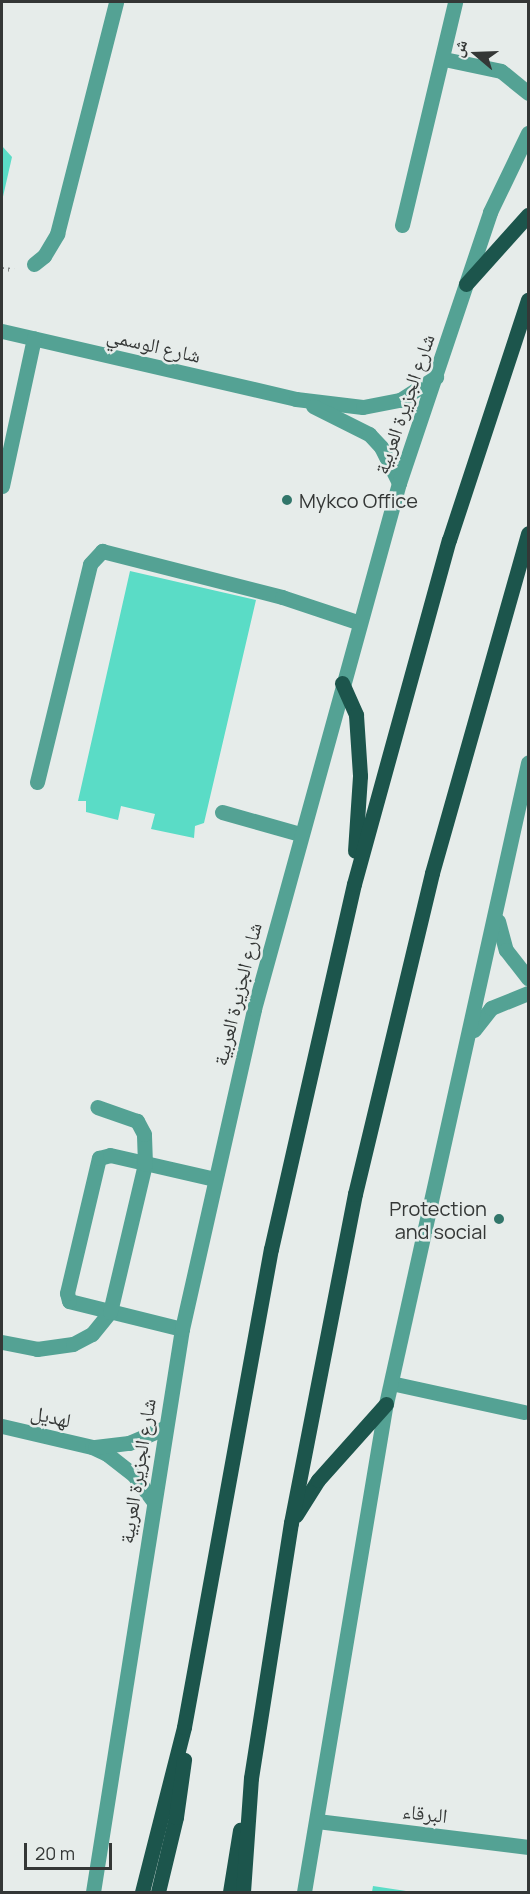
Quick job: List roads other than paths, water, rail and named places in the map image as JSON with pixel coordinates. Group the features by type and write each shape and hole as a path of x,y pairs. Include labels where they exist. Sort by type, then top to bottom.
{"main road":[{"path":"466,284 528,215"},
{"path":"142,1893 184,1727 271,1249 354,884 449,540 528,300"},
{"path":"230,1893 251,1778 291,1522 322,1356 392,1033 490,658 528,533"},
{"path":"342,683 356,715 360,776 354,884"},
{"path":"291,1522 318,1480 386,1404"},
{"path":"158,1893 180,1793 184,1727"},
{"path":"243,1893 251,1778"}],"street":[{"path":"34,264 44,256 57,234 116,2"},
{"path":"402,225 444,59 455,2"},
{"path":"444,59 501,71 528,93"},
{"name":"شارع الجزيرة العربية","path":"93,1893 153,1501 182,1329 215,1179 300,834 399,483 494,201 528,133"},
{"name":"شارع الوسمي","path":"2,331 296,399 383,406 436,377"},
{"path":"2,486 34,338"},
{"name":"شارع الوسمي","path":"296,399 369,434 381,447 399,483"},
{"path":"37,782 90,564 102,551 282,597 360,622"},
{"path":"304,1893 386,1404 496,918 528,763"},
{"path":"222,812 300,834"},
{"path":"496,918 506,950 528,978"},
{"path":"470,1034 491,1008 528,993"},
{"path":"2,1342 37,1349 73,1344 92,1334 110,1312 146,1164 144,1134 137,1121 97,1107"},
{"path":"182,1329 69,1301 67,1293 99,1158 110,1155 215,1179"},
{"path":"391,1383 524,1412"},
{"name":"لهديل","path":"2,1426 92,1447 129,1443 165,1428"},
{"name":"لهديل","path":"92,1447 133,1474 153,1501"},
{"name":"البرقاء","path":"317,1821 528,1847"}],"place":[{"name":"Mykco Office","path":"287,500"},
{"name":"Protection and social","path":"499,1219"}]}
